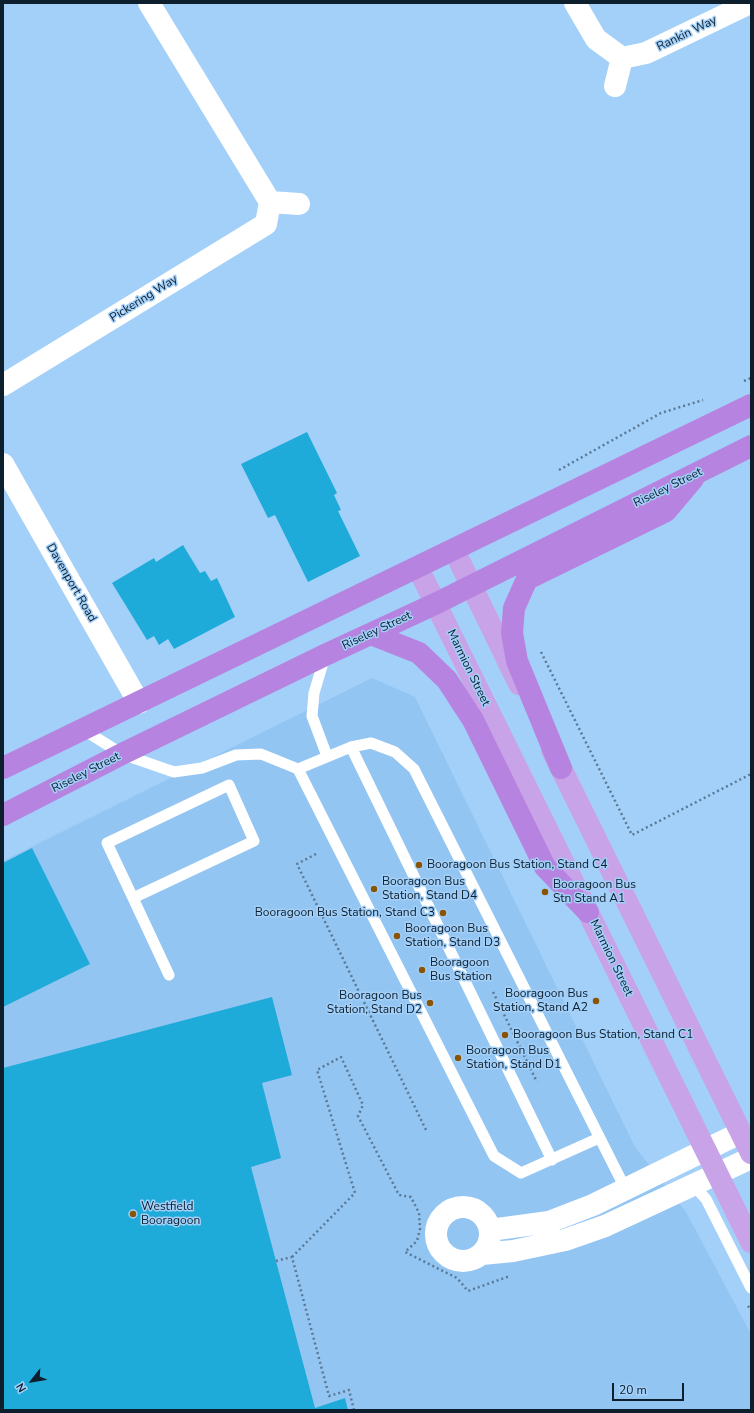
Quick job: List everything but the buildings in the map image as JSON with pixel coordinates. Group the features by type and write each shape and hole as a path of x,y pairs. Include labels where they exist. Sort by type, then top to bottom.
{"highway":[{"path":"3,768 751,406"},
{"name":"Riseley Street","path":"3,815 122,754 325,655 437,603 751,446"},
{"path":"562,768 517,661 512,633 514,608 527,579 666,511 699,472"},
{"path":"371,634 418,654 447,680 473,720 545,867 588,912"}],"main road":[{"path":"454,550 751,1153"},
{"name":"Marmion Street","path":"418,568 437,603 461,656 751,1242"}],"street":[{"path":"149,3 270,202 299,204"},
{"path":"575,3 596,39 622,58 615,86"},
{"name":"Rankin Way","path":"622,58 646,53 750,3"},
{"name":"Pickering Way","path":"3,385 266,224 270,202"},
{"name":"Davenport Road","path":"3,464 139,703"},
{"path":"490,1230 549,1222 593,1204 740,1133"},
{"path":"482,1254 488,1243 490,1230 481,1214 473,1209 464,1207 454,1208 446,1212 436,1227 437,1245 449,1258 466,1262 482,1254 513,1251 565,1240 605,1226 751,1158"}],"lane":[{"path":"325,655 314,693 312,716 327,756"},
{"path":"84,730 122,754 174,772 202,768 236,755 261,754 298,768 494,1156 522,1173 599,1138"},
{"path":"298,768 351,747 371,743 395,752 414,769 599,1138 626,1188"},
{"path":"351,747 552,1160"},
{"path":"133,898 254,841 229,785 107,843 169,975"},
{"path":"694,1185 706,1199 751,1288"}],"path":[{"path":"538,647 632,835 751,774"},
{"path":"316,854 297,864 427,1132"},
{"path":"276,1262 292,1257 355,1193 317,1070 341,1057"},
{"path":"292,1257 329,1396 349,1390 354,1410"}],"shaded area":[{"path":"372,678 415,697 635,1147 686,1212 751,1334 751,1410 3,1410 3,861"}],"place":[{"name":"Booragoon Bus Station, Stand C4","path":"419,865"},
{"name":"Booragoon Bus Station, Stand D4","path":"374,889"},
{"name":"Booragoon Bus Stn Stand A1","path":"545,892"},
{"name":"Booragoon Bus Station, Stand C3","path":"443,913"},
{"name":"Booragoon Bus Station, Stand D3","path":"397,936"},
{"name":"Booragoon Bus Station","path":"422,970"},
{"name":"Booragoon Bus Station, Stand A2","path":"596,1001"},
{"name":"Booragoon Bus Station, Stand D2","path":"430,1003"},
{"name":"Booragoon Bus Station, Stand C1","path":"505,1035"},
{"name":"Booragoon Bus Station, Stand D1","path":"458,1058"},
{"name":"Westfield Booragoon","path":"133,1214"}]}
